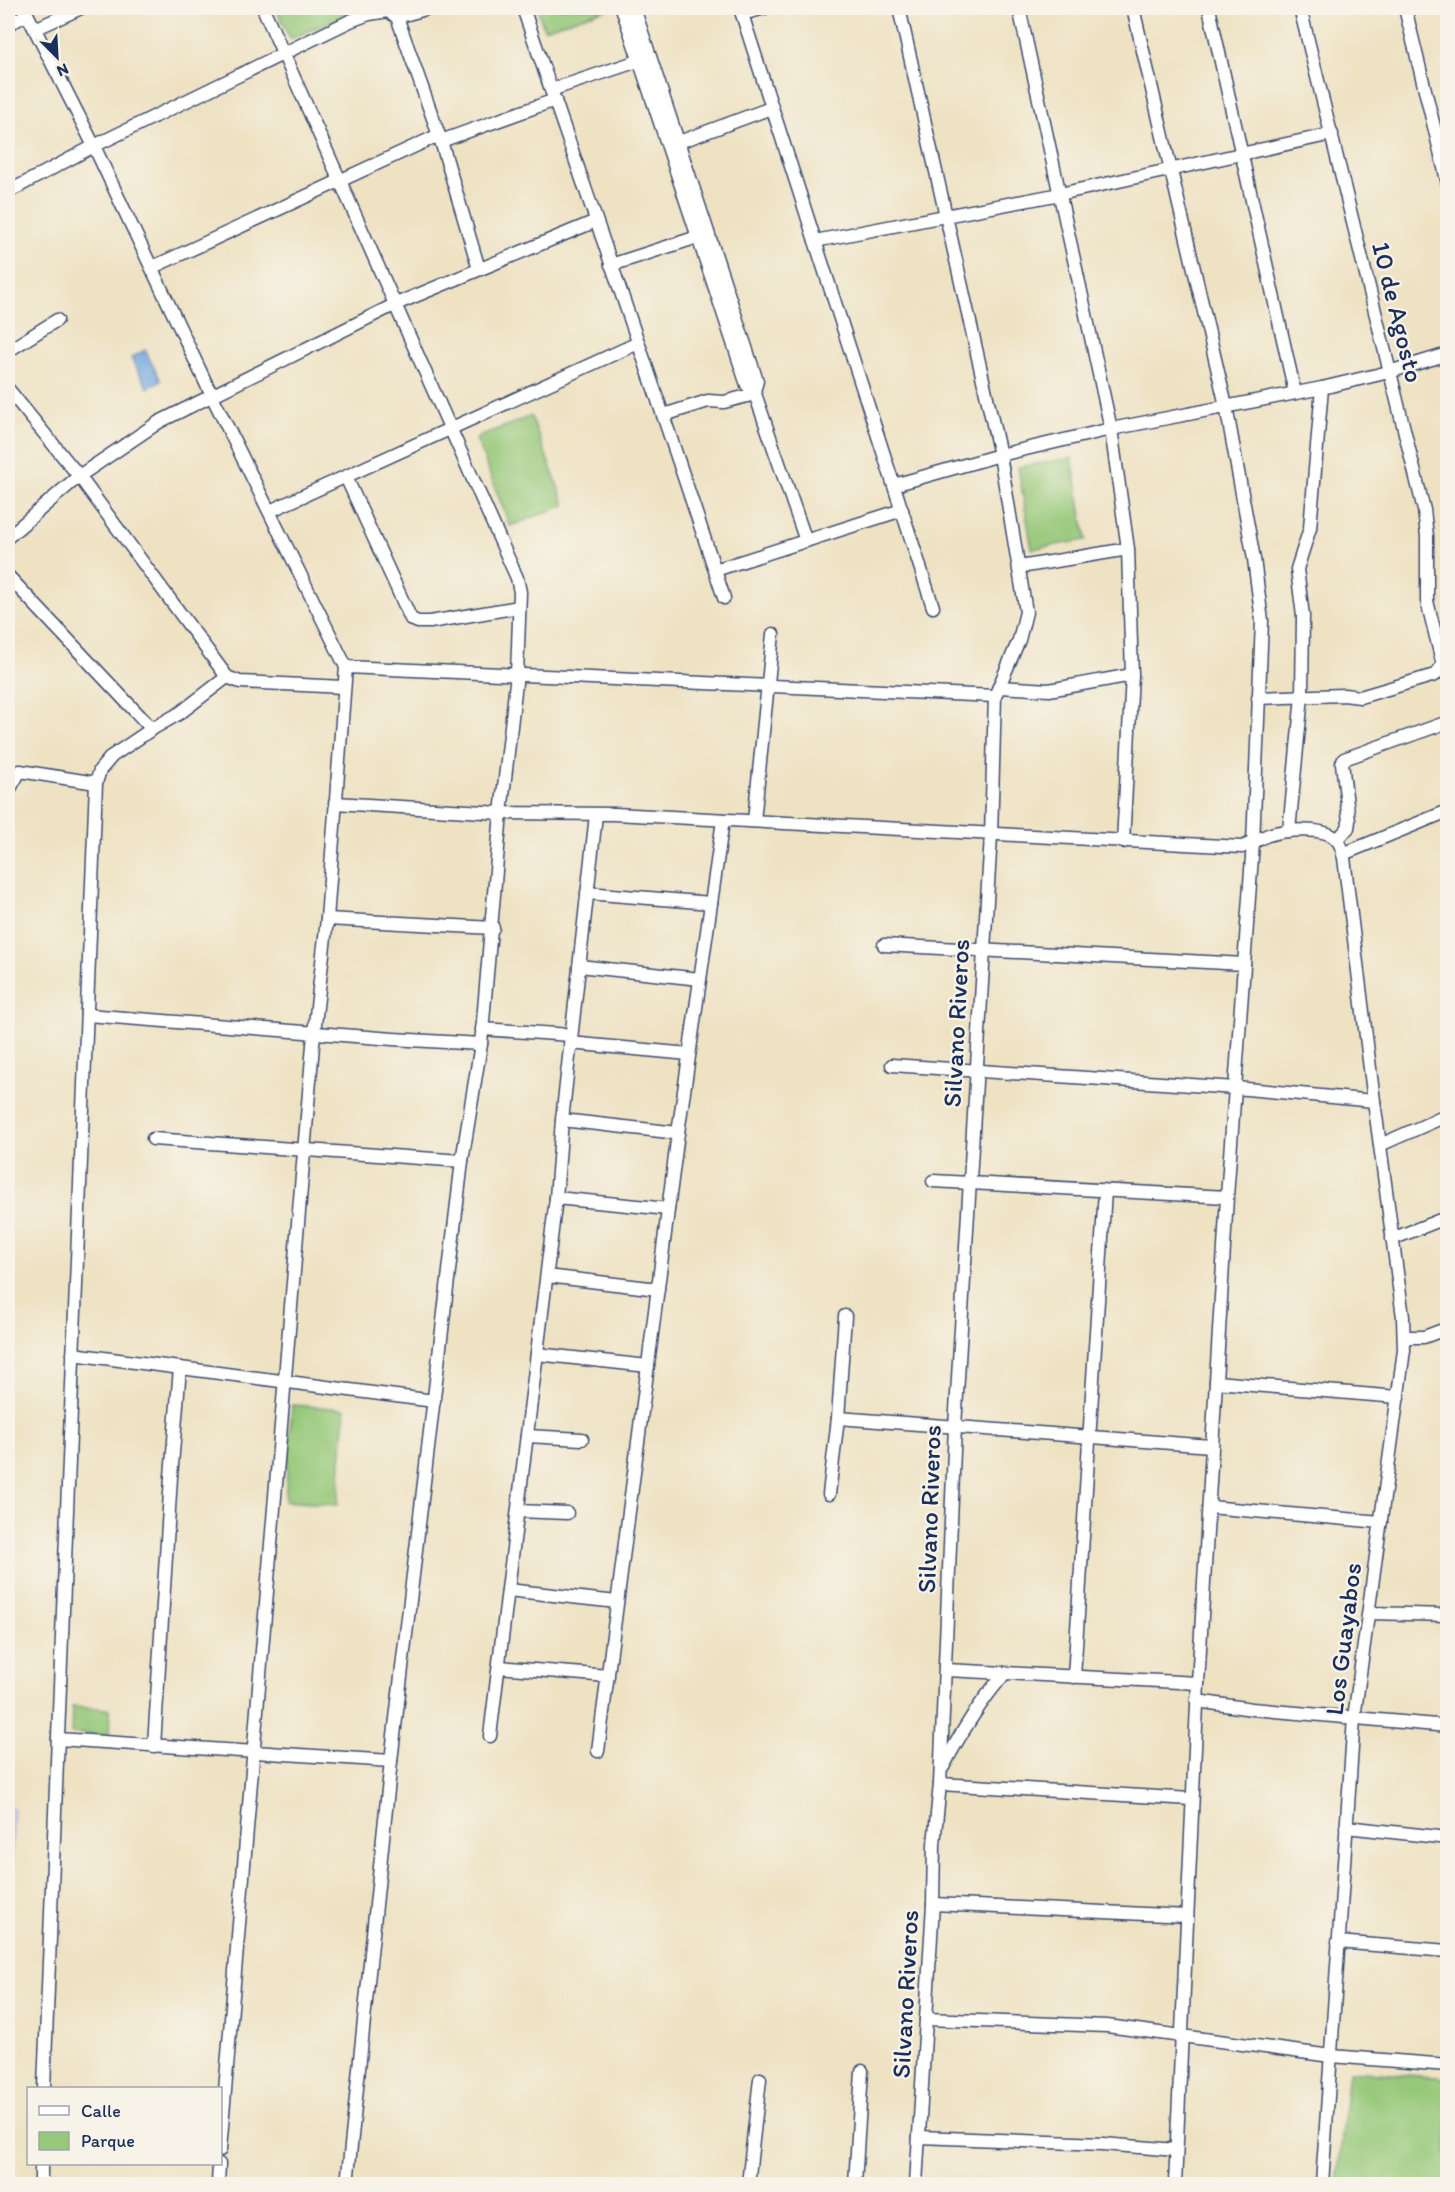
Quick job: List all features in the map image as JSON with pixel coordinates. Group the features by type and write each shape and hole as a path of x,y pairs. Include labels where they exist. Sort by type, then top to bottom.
{"street":[{"path":"35,29 81,8"},
{"path":"263,8 517,578 520,592 517,674 501,813 493,928 481,1044 462,1161 391,1761 347,2184"},
{"path":"397,17 429,8"},
{"path":"523,8 664,415 724,598"},
{"path":"622,8 645,58 703,236 757,381 755,393 806,541"},
{"path":"634,8 645,58"},
{"path":"765,8 741,11 933,607"},
{"path":"899,8 1000,455 1020,567 1026,612 1019,640 997,691"},
{"path":"1018,8 1111,429 1128,549 1132,675 1123,842"},
{"path":"1133,8 1226,406 1260,598 1262,621 1253,843 1227,1197 1197,1683 1175,2184"},
{"path":"1209,8 1295,393"},
{"name":"10 de Agosto","path":"1300,8 1424,510 1427,536 1427,600 1445,664"},
{"path":"1404,8 1448,184"},
{"path":"8,24 26,11 94,146 212,396 346,667 327,919 314,1033 222,2127"},
{"path":"8,192 94,146 309,40 369,14 388,11 397,17 440,138 479,269"},
{"path":"153,267 341,180 440,138 645,58"},
{"path":"674,144 771,108"},
{"path":"815,241 1060,194 1332,134"},
{"path":"8,537 79,476 159,422 396,304 596,221"},
{"path":"611,265 703,236"},
{"path":"8,351 57,320"},
{"path":"270,511 638,343"},
{"path":"894,485 1000,455 1111,429 1322,388 1389,372 1448,354"},
{"path":"1289,831 1302,696 1303,616 1297,569 1310,528 1322,388"},
{"path":"8,389 79,476 227,677 240,682 343,687"},
{"path":"664,415 708,401 724,402 755,393"},
{"path":"346,477 411,619 418,622 430,622 519,607"},
{"path":"715,570 902,510"},
{"path":"1020,567 1128,549"},
{"path":"8,576 152,729"},
{"path":"754,821 773,634"},
{"path":"1258,698 1344,695 1360,697 1435,675 1445,664"},
{"path":"346,667 767,685 997,691 1049,690 1132,675"},
{"path":"44,2087 96,783 100,770 112,756 180,713 227,677"},
{"name":"Silvano Riveros","path":"916,2184 933,1904 934,1844 941,1778 955,1427 982,950 991,835 997,691"},
{"path":"335,803 501,813 754,821 1242,847 1266,836 1289,831 1305,830 1331,835 1337,840 1348,828 1349,821 1342,763 1346,757 1448,722"},
{"path":"8,792 20,771 96,783"},
{"path":"1343,854 1448,811"},
{"path":"490,1736 556,1198 562,1120 596,815"},
{"path":"598,1751 678,1133 723,820"},
{"name":"Los Guayabos","path":"1322,2184 1354,1718 1398,1397 1404,1337 1343,854 1337,840"},
{"path":"587,892 711,903"},
{"path":"327,919 493,928"},
{"path":"884,945 1244,964"},
{"path":"579,966 700,979"},
{"path":"87,1015 481,1044"},
{"path":"482,1029 689,1054"},
{"path":"892,1065 1236,1088 1374,1101"},
{"path":"1380,1145 1448,1115"},
{"path":"562,1120 678,1133"},
{"path":"153,1139 462,1161"},
{"path":"933,1182 1227,1197"},
{"path":"1074,1677 1105,1191"},
{"path":"556,1198 668,1209"},
{"path":"1392,1239 1448,1217"},
{"path":"547,1276 658,1289"},
{"path":"829,1494 838,1418 845,1316"},
{"path":"1404,1337 1424,1337 1448,1328"},
{"path":"73,1354 434,1401"},
{"path":"537,1354 648,1366"},
{"path":"154,1746 180,1368"},
{"path":"1216,1382 1398,1397"},
{"path":"838,1418 1211,1446"},
{"path":"527,1436 582,1439"},
{"path":"1209,1507 1381,1522"},
{"path":"518,1511 567,1513"},
{"path":"508,1590 617,1602"},
{"path":"1369,1613 1448,1615"},
{"path":"499,1667 608,1676"},
{"path":"946,1670 1197,1683"},
{"path":"1005,1673 984,1697 960,1734 941,1778 1191,1799"},
{"path":"1197,1701 1252,1709 1448,1726"},
{"path":"58,1739 391,1761"},
{"path":"1346,1827 1448,1838"},
{"path":"933,1904 1187,1916"},
{"path":"1338,1942 1448,1951"},
{"path":"926,2019 1107,2026 1331,2056 1448,2065"},
{"path":"855,2184 862,2071"},
{"path":"748,2184 760,2079"},
{"path":"919,2137 1103,2144 1176,2150"},
{"path":"41,2165 41,2184"},
{"path":"218,2184 219,2165"}],"shaded area":[{"path":"8,1806 15,1807 8,1979"}],"green space":[{"path":"276,8 363,8 290,39"},
{"path":"537,8 610,8 544,29"},
{"path":"531,416 565,505 510,526 476,438"},
{"path":"1072,458 1086,540 1032,549 1018,467"},
{"path":"292,1405 345,1409 338,1505 285,1501"},
{"path":"72,1707 110,1709 109,1735 71,1733"},
{"path":"1349,2071 1447,2078 1447,2184 1337,2184"}],"water":[{"path":"145,350 161,381 148,388 131,358"}]}
